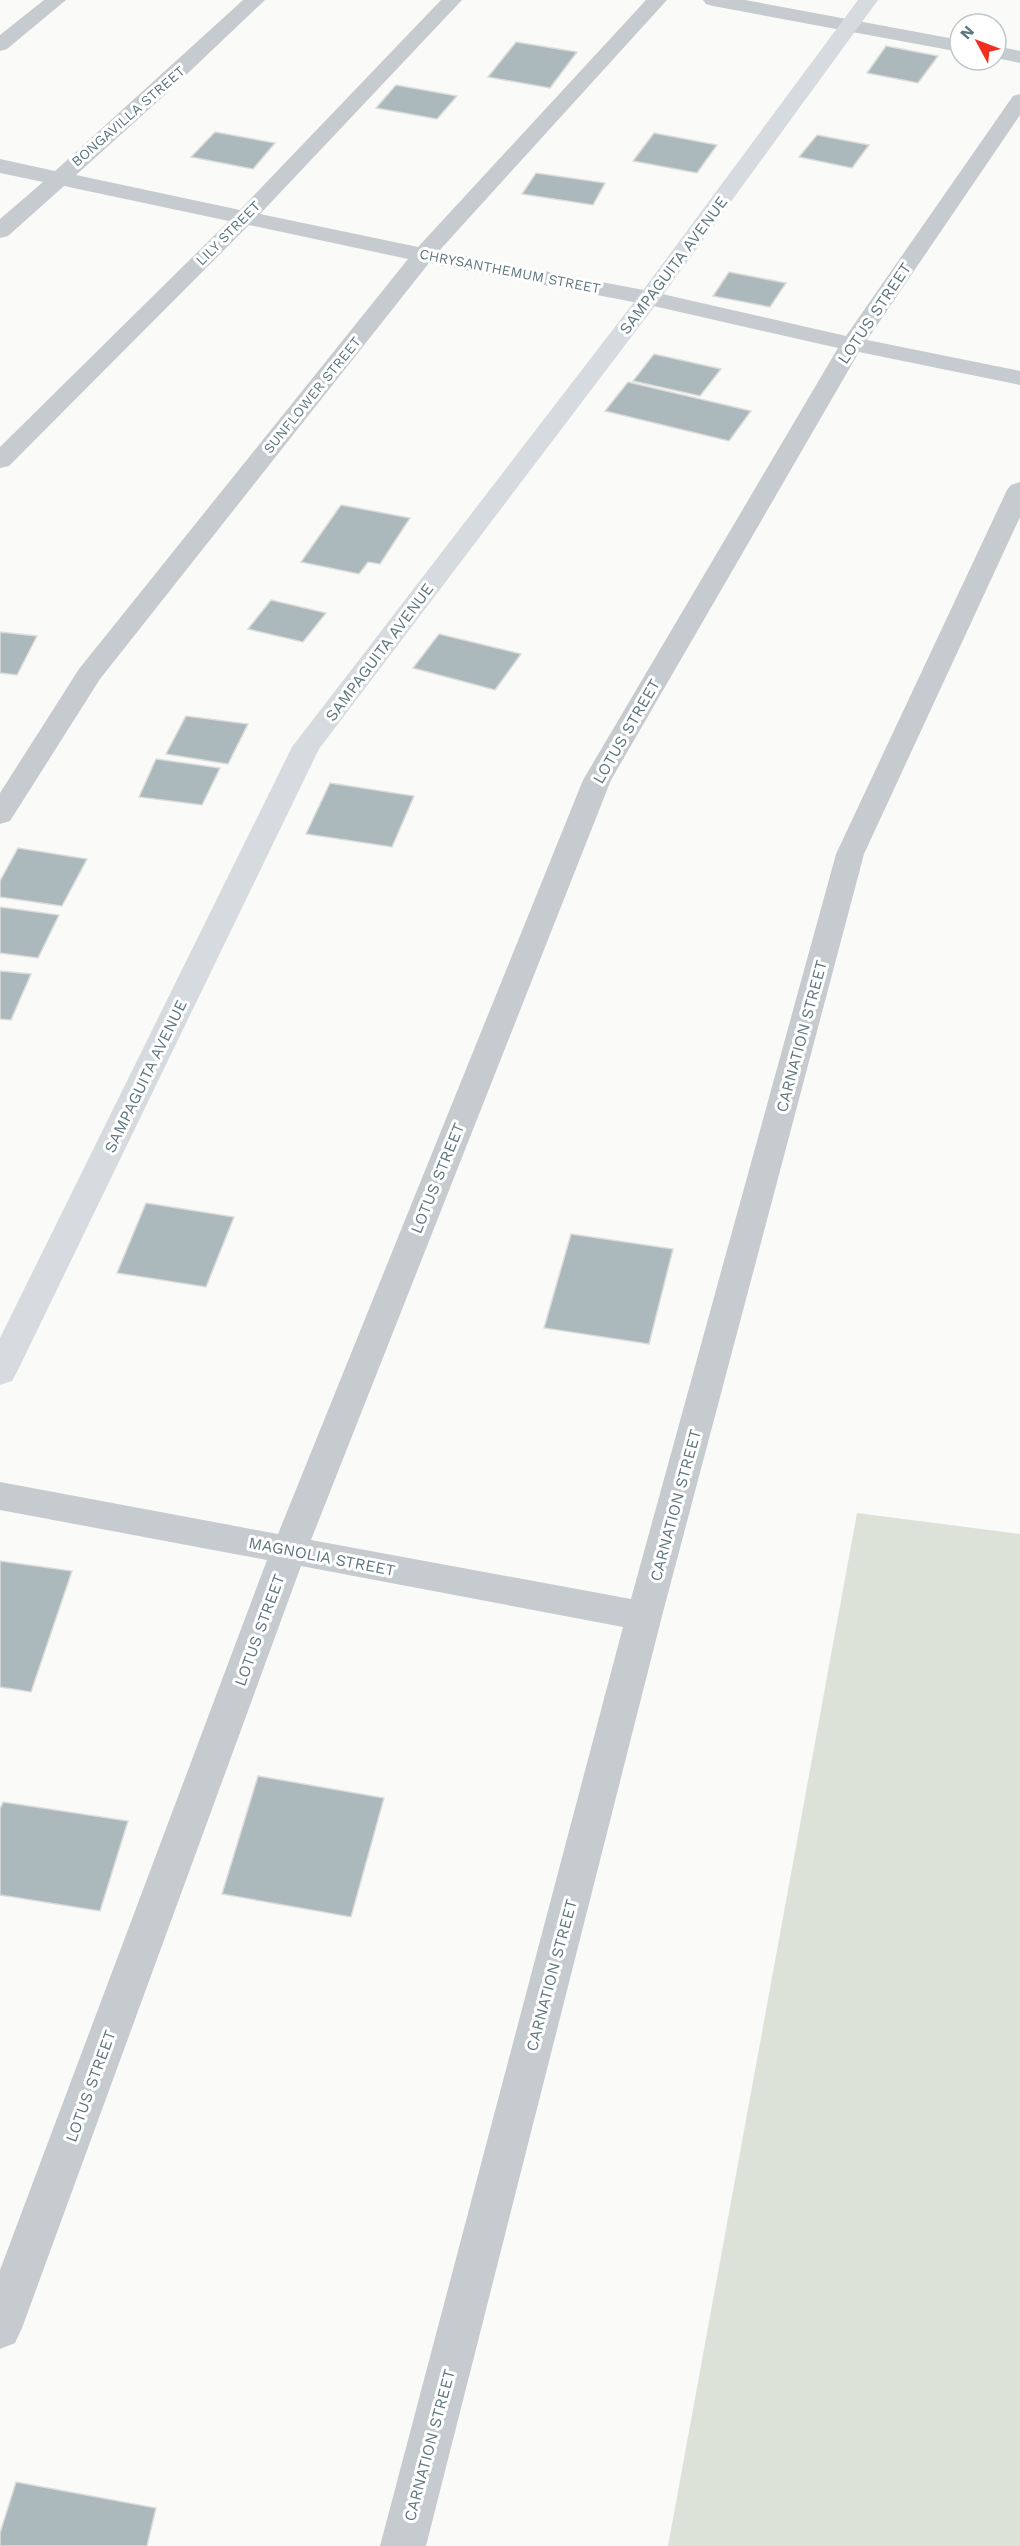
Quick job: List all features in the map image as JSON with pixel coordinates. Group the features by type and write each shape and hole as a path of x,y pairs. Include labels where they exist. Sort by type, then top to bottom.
{"main road":[{"name":"SAMPAGUITA AVENUE","path":"0,1372 306,747 650,298 868,0"}],"street":[{"path":"0,45 56,0"},
{"name":"BONGAVILLA STREET","path":"0,231 57,178 160,89 255,0"},
{"name":"LILY STREET","path":"0,461 244,218 452,0"},
{"name":"SUNFLOWER STREET","path":"0,815 89,675 423,255 657,0"},
{"path":"713,0 948,44"},
{"name":"LOTUS STREET","path":"0,2328 289,1550 597,780 852,344 1020,100"},
{"name":"CHRYSANTHEMUM STREET","path":"0,166 423,255 650,298 852,344 1020,378"},
{"name":"CARNATION STREET","path":"403,2546 645,1616 850,854 1020,490"},
{"name":"MAGNOLIA STREET","path":"0,1496 645,1616"}],"shaded area":[{"path":"857,1513 1020,1534 1020,2546 668,2546"}],"building":[{"path":"516,42 577,52 550,88 488,77"},
{"path":"886,46 938,56 918,83 867,73"},
{"path":"396,85 457,96 437,119 376,108"},
{"path":"215,132 275,143 253,169 191,157"},
{"path":"654,133 717,145 697,173 633,161"},
{"path":"817,135 869,145 852,168 799,157"},
{"path":"536,173 605,183 593,205 522,194"},
{"path":"729,272 786,283 770,307 713,296"},
{"path":"654,354 721,369 700,396 633,381"},
{"path":"628,382 751,411 729,441 605,411"},
{"path":"341,505 410,518 380,564 368,562 359,574 301,562"},
{"path":"271,600 326,613 303,642 248,629"},
{"path":"0,632 37,636 17,675 0,673"},
{"path":"439,634 521,654 495,690 413,668"},
{"path":"186,716 248,724 228,764 166,754"},
{"path":"156,759 220,768 202,805 139,797"},
{"path":"330,783 414,796 392,847 306,834"},
{"path":"18,848 87,859 62,906 0,897 0,881"},
{"path":"0,907 59,915 38,958 0,953"},
{"path":"0,971 31,974 11,1020 0,1019"},
{"path":"146,1203 234,1217 206,1287 117,1273"},
{"path":"571,1234 673,1249 649,1344 544,1328"},
{"path":"0,1561 72,1571 31,1692 0,1687"},
{"path":"258,1776 384,1798 351,1917 222,1894"},
{"path":"3,1802 128,1821 100,1911 0,1895 0,1809"},
{"path":"16,2482 156,2508 147,2546 0,2546 0,2533"}]}
